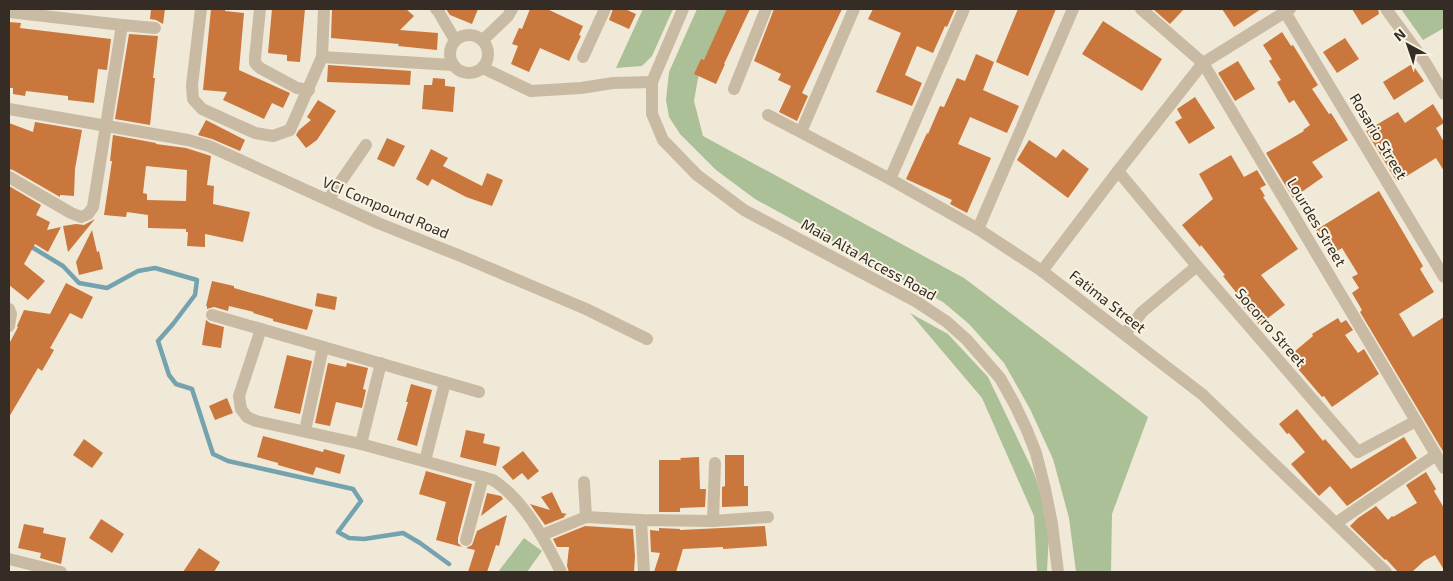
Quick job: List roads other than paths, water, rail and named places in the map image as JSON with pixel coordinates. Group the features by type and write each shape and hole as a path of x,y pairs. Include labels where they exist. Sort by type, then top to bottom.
{"street":[{"path":"201,9 192,85 193,99 202,109 255,133 273,136 290,130 309,90 322,57 324,9"},
{"path":"260,9 255,64 297,88 309,90"},
{"path":"483,40 508,16 512,9"},
{"path":"583,57 604,9"},
{"name":"Maia Alta Access Road","path":"683,9 652,82 652,114 663,140 697,175 744,210 917,302 948,322 966,340 1000,378 1014,403 1036,453 1052,524 1058,572"},
{"path":"734,89 766,9"},
{"path":"801,132 854,9"},
{"path":"890,179 964,9"},
{"path":"978,229 1073,9"},
{"name":"Lourdes Street","path":"1141,9 1204,63 1444,468"},
{"path":"1386,9 1425,62 1444,94"},
{"path":"438,10 455,40"},
{"path":"1042,271 1204,63 1288,10"},
{"name":"Rosario Street","path":"1288,10 1444,278"},
{"path":"9,12 122,26 155,28"},
{"path":"9,176 71,213 81,217 88,214 93,207 122,26"},
{"path":"469,34 483,40 489,54 483,68 469,74 462,72 453,65 449,54 455,40 469,34"},
{"path":"322,57 453,65"},
{"path":"483,68 531,90 582,88 613,83 652,82"},
{"name":"VCI Compound Road","path":"9,109 188,140 208,146 378,223 586,309 647,339"},
{"name":"Fatima Street","path":"768,115 890,179 978,229 1042,271 1203,396 1386,572"},
{"path":"328,200 366,145"},
{"name":"Socorro Street","path":"1118,171 1196,266 1358,452 1416,421"},
{"path":"1125,334 1142,312 1196,266"},
{"path":"9,309 11,314 9,326"},
{"path":"212,315 479,392"},
{"path":"260,328 239,396 241,410 247,417 256,421 361,444 493,480 503,486 514,497 542,535 562,572"},
{"path":"304,431 323,347"},
{"path":"361,444 381,363"},
{"path":"425,461 445,382"},
{"path":"1336,523 1436,455"},
{"path":"713,521 716,463"},
{"path":"466,540 483,477"},
{"path":"584,482 586,516"},
{"path":"542,535 586,516 641,520 713,521 768,517"},
{"path":"641,520 644,572"},
{"path":"9,559 61,572"}],"waterway":[{"path":"30,246 63,266 79,283 107,288 138,271 155,268 197,280 195,295 158,341 169,375 176,384 192,389 213,454 228,461 353,489 361,501 338,532 349,538 364,539 403,533 449,564"}]}
